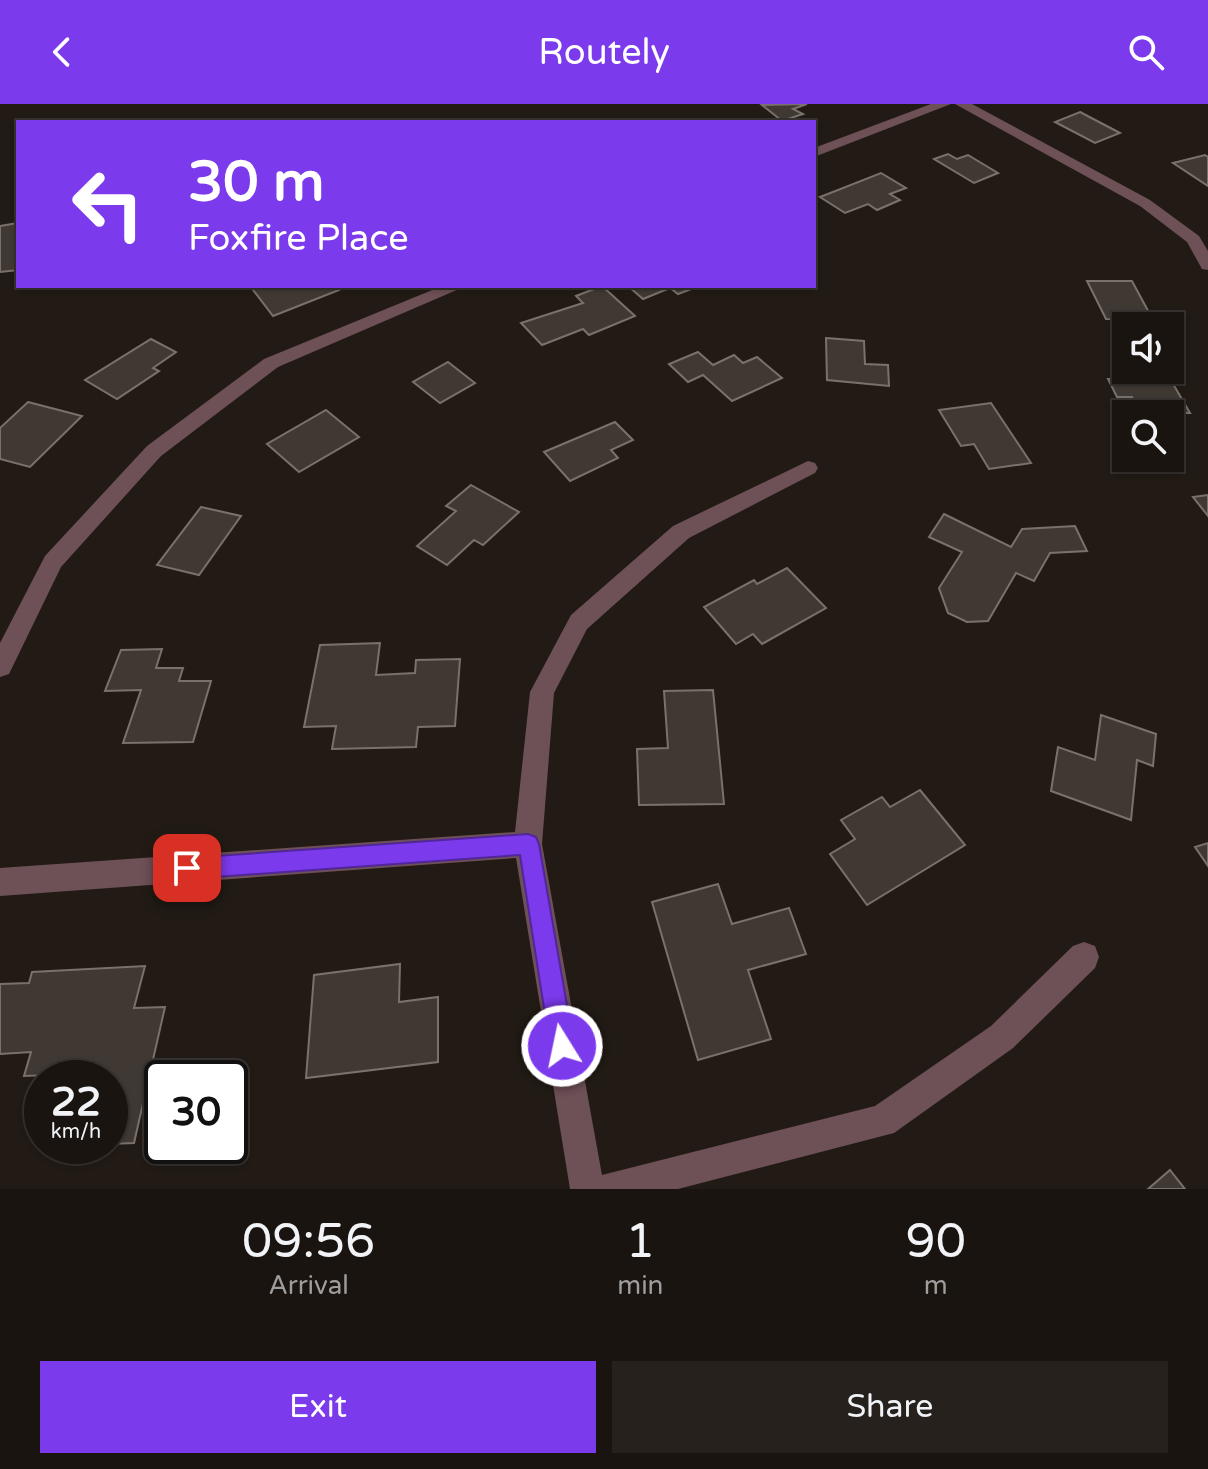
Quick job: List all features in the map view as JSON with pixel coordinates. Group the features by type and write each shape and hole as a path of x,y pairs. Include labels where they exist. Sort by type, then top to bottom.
{"street":[{"path":"816,152 944,104"},
{"path":"962,104 1145,203 1193,239 1208,265"},
{"path":"0,667 53,562 154,451 271,363 452,288"},
{"path":"587,1189 528,844 542,692 579,622 681,532 808,468"},
{"path":"0,882 528,844"},
{"path":"610,1189 882,1121 1002,1037 1084,957"}],"building":[{"path":"807,104 793,109 803,114 785,120 762,105"},
{"path":"1080,112 1120,133 1095,143 1055,122"},
{"path":"948,154 957,159 968,155 998,173 974,183 934,159"},
{"path":"1205,155 1208,157 1208,186 1173,163"},
{"path":"881,173 906,188 890,194 900,200 877,210 868,204 845,213 820,197"},
{"path":"16,223 16,270 0,272 0,226"},
{"path":"1087,281 1132,281 1149,312 1112,312 1112,319 1106,319"},
{"path":"252,288 339,290 273,316"},
{"path":"604,288 635,316 589,335 583,329 542,345 521,323 583,303 576,296"},
{"path":"630,288 670,288 643,299"},
{"path":"670,288 694,288 678,294"},
{"path":"826,338 864,341 865,364 888,365 889,386 827,380"},
{"path":"151,339 176,352 153,368 159,371 117,399 85,380"},
{"path":"698,352 713,365 734,355 743,363 757,357 782,378 732,401 703,375 688,382 669,364"},
{"path":"448,362 475,383 440,403 413,382"},
{"path":"1108,379 1112,379 1112,384 1173,384 1182,400 1117,397"},
{"path":"28,402 82,416 30,467 0,459 0,428"},
{"path":"991,403 1031,463 989,469 974,444 961,446 939,410"},
{"path":"326,410 359,437 299,472 267,444"},
{"path":"615,422 633,440 611,450 618,458 570,481 544,452"},
{"path":"471,485 519,512 483,545 474,540 447,565 417,546 456,511 446,506"},
{"path":"1208,495 1208,516 1193,497"},
{"path":"201,507 241,516 199,575 157,565"},
{"path":"944,514 1011,547 1022,529 1075,526 1087,551 1050,553 1034,581 1016,573 988,621 967,622 948,613 939,588 962,552 929,537"},
{"path":"787,568 826,608 762,644 753,634 736,644 704,607 754,580 757,584"},
{"path":"380,643 376,675 415,673 416,660 460,659 455,726 418,727 416,747 332,749 336,726 304,727 320,645"},
{"path":"162,649 156,668 183,668 179,681 211,681 193,742 123,743 141,690 105,691 121,650"},
{"path":"713,690 724,804 639,805 637,749 668,748 664,691"},
{"path":"1101,715 1156,734 1153,766 1137,760 1131,820 1051,791 1058,747 1095,760"},
{"path":"920,790 965,845 867,905 830,854 855,839 841,820 882,797 890,807"},
{"path":"1208,843 1208,866 1195,847"},
{"path":"718,884 732,924 789,908 806,954 748,970 771,1039 698,1060 652,902"},
{"path":"400,964 399,1002 438,997 438,1062 306,1078 314,975"},
{"path":"145,966 134,1008 165,1007 153,1060 144,1060 144,1099 134,1143 128,1143 128,1060 29,1060 31,1052 0,1054 0,984 29,983 32,972"},
{"path":"1170,1170 1185,1189 1148,1189"}],"route":[{"path":"187,868 528,844 562,1046"}]}
